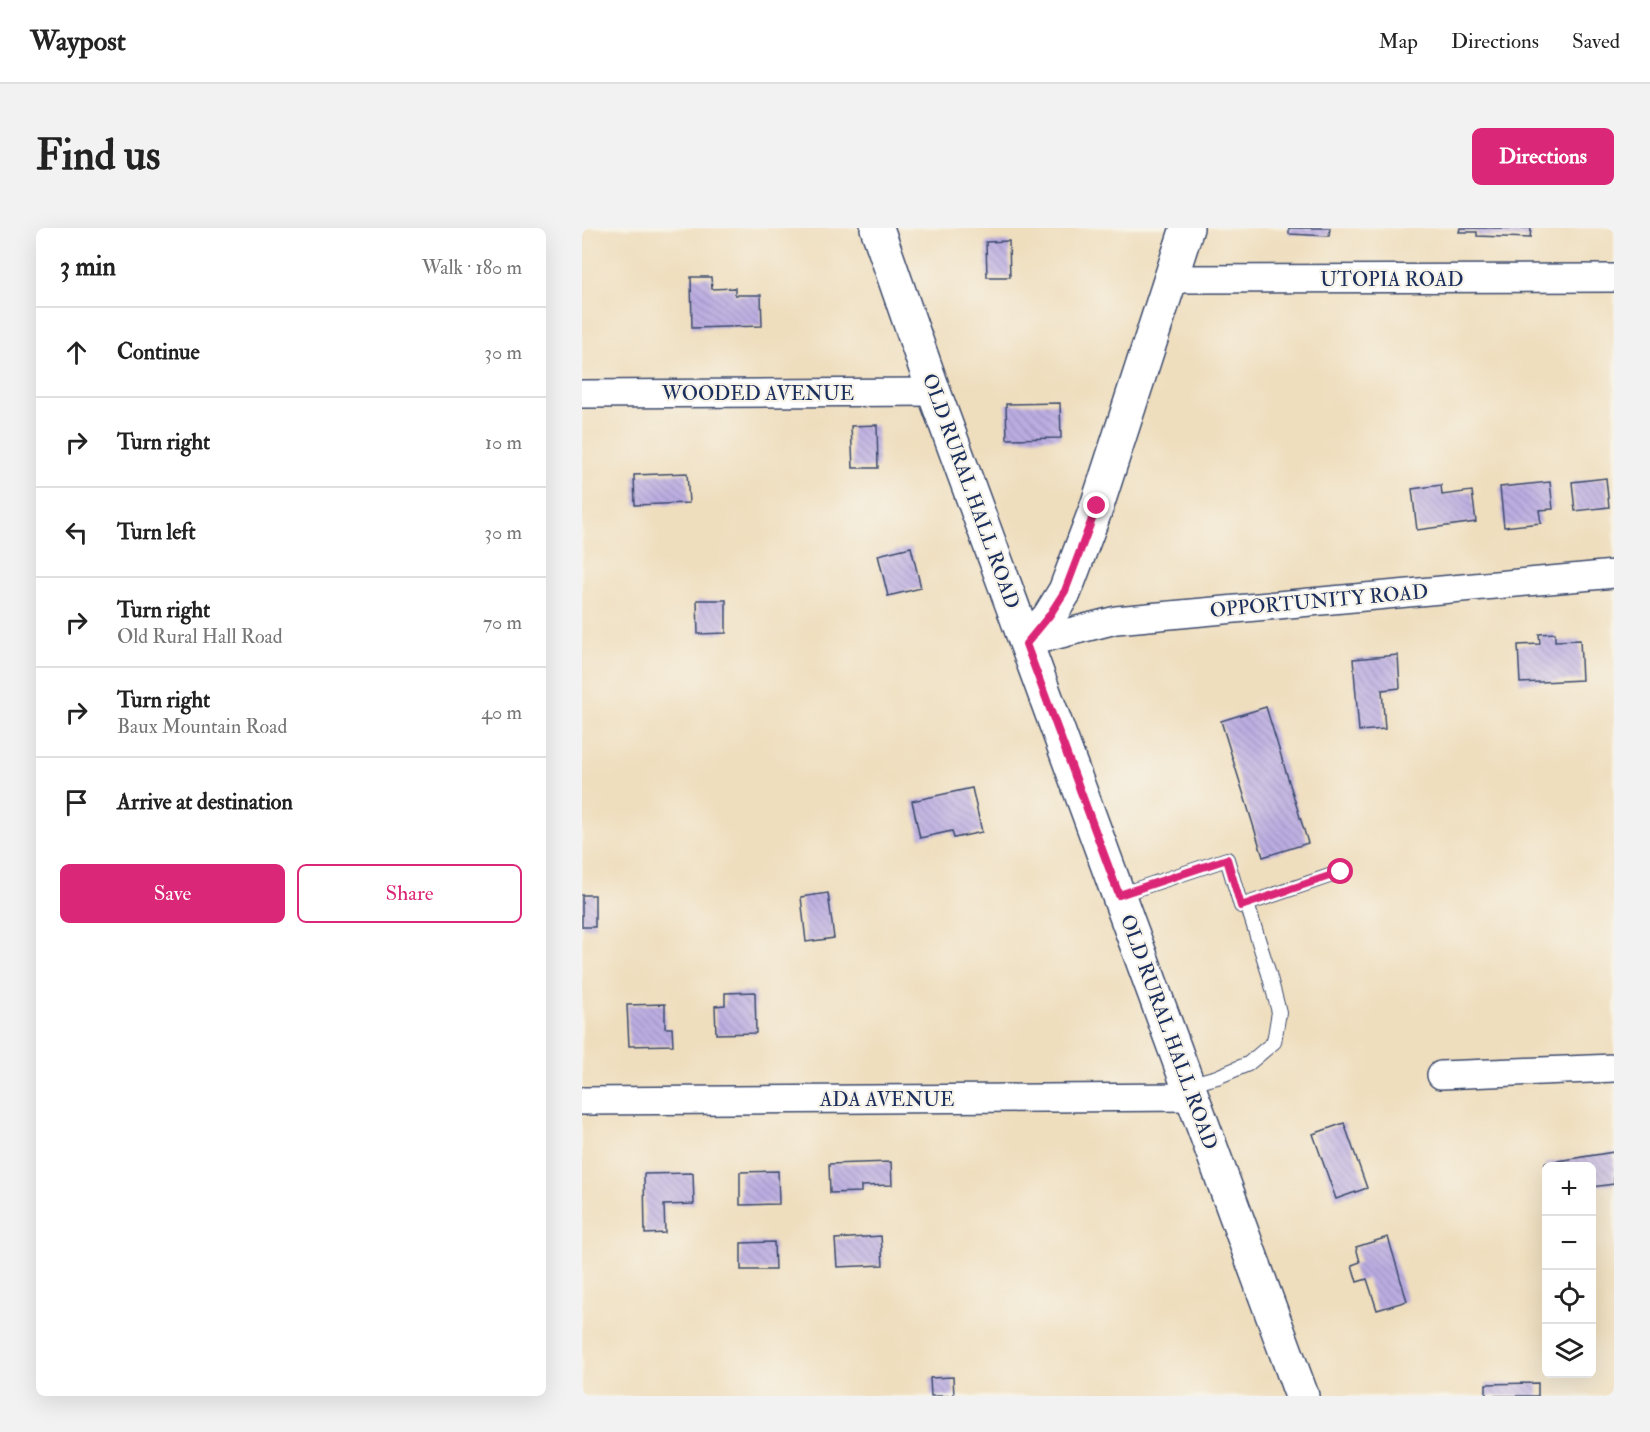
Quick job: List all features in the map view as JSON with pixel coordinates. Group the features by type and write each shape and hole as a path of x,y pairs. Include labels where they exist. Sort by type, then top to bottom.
{"main road":[{"name":"OLD RURAL HALL ROAD","path":"877,228 934,392 1302,1396"},
{"path":"1026,644 1049,616 1065,591 1097,506 1187,228"}],"street":[{"name":"UTOPIA ROAD","path":"1170,279 1614,278"},
{"name":"WOODED AVENUE","path":"582,394 934,392"},
{"name":"OPPORTUNITY ROAD","path":"1026,644 1116,620 1614,574"},
{"path":"1441,1075 1614,1068"},
{"name":"ADA AVENUE","path":"582,1101 1190,1091"}],"lane":[{"path":"1119,895 1227,859 1241,906 1341,872"},
{"path":"1190,1091 1248,1064 1274,1042 1279,1012 1247,904"}],"building":[{"path":"1289,228 1330,228 1329,236 1289,234"},
{"path":"1460,228 1531,228 1530,238 1477,236 1477,232 1459,232"},
{"path":"1009,241 1010,277 987,277 986,242"},
{"path":"691,277 711,277 712,289 735,288 735,295 761,295 762,326 692,328"},
{"path":"1060,403 1061,438 1007,439 1006,404"},
{"path":"877,425 878,468 853,468 851,426"},
{"path":"687,473 689,503 635,505 634,475"},
{"path":"1606,478 1609,507 1575,511 1572,482"},
{"path":"1550,482 1553,509 1539,510 1541,523 1504,527 1500,487"},
{"path":"1441,485 1442,495 1472,491 1476,522 1417,530 1412,489"},
{"path":"911,547 921,588 888,596 878,555"},
{"path":"697,600 726,600 726,633 698,634"},
{"path":"1555,633 1555,641 1580,640 1582,680 1520,683 1518,645 1540,644 1539,634"},
{"path":"1398,655 1400,688 1382,690 1385,729 1359,731 1353,659"},
{"path":"1266,707 1308,843 1263,857 1221,721"},
{"path":"972,788 982,832 954,838 952,831 920,838 912,801"},
{"path":"828,893 834,938 806,942 801,897"},
{"path":"582,895 595,895 595,927 582,927"},
{"path":"755,992 756,1033 716,1034 715,1006 725,1005 725,993"},
{"path":"665,1004 665,1028 672,1028 673,1045 629,1046 627,1005"},
{"path":"1344,1123 1367,1188 1336,1199 1313,1134"},
{"path":"1614,1152 1614,1184 1596,1186 1596,1162 1551,1162"},
{"path":"891,1162 892,1185 861,1186 861,1192 830,1193 829,1164"},
{"path":"778,1171 779,1204 740,1205 740,1172"},
{"path":"693,1173 694,1204 664,1205 665,1233 645,1234 644,1174"},
{"path":"881,1236 883,1265 837,1267 835,1239"},
{"path":"1388,1237 1407,1301 1377,1310 1367,1279 1357,1282 1352,1265 1360,1262 1356,1247"},
{"path":"774,1242 775,1270 741,1270 741,1243"},
{"path":"953,1377 954,1396 931,1396 930,1378"},
{"path":"1538,1383 1538,1396 1486,1396 1486,1384"}],"route":[{"path":"1097,506 1065,591 1049,616 1026,644 1119,895 1227,859 1241,906 1341,872"}]}
